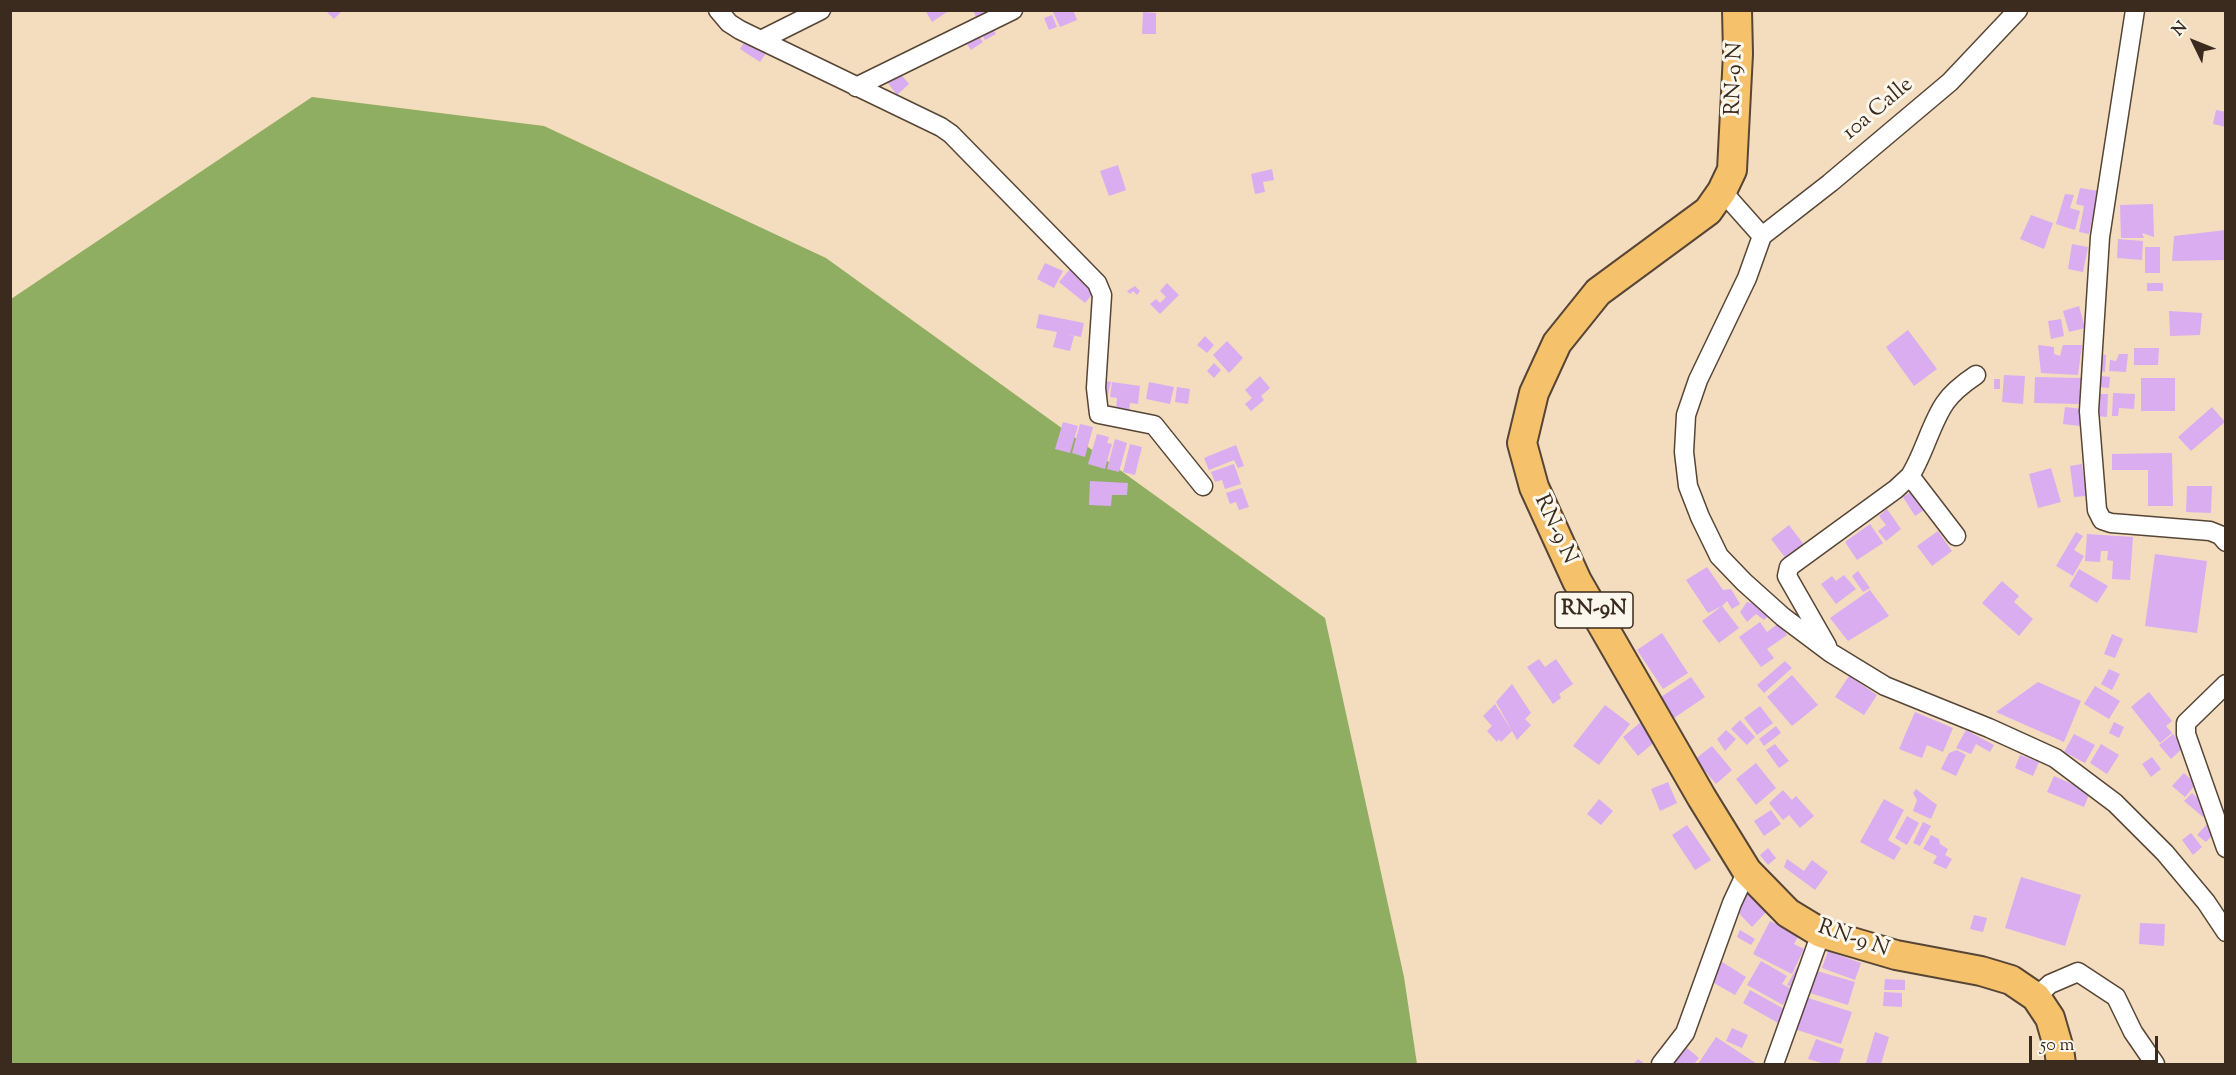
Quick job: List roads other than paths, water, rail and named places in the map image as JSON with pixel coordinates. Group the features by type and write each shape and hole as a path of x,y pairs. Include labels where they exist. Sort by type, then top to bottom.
{"main road":[{"name":"RN-9 N","path":"1737,10 1738,54 1732,170 1722,192 1708,211 1598,292 1557,343 1534,393 1522,443 1534,487 1577,581 1702,798 1748,871 1788,913 1821,933 1896,955 1981,971 2011,980 2036,997 2050,1018 2061,1065"}],"street":[{"path":"718,10 729,23 951,134 1097,283 1102,295 1096,388 1099,414 1154,425 1203,486"},
{"path":"761,40 821,10"},
{"path":"856,87 1013,10"},
{"name":"10a Calle","path":"1762,236 1830,183 1950,82 2018,10"},
{"path":"2135,10 2100,237 2089,411 2097,510 2102,520 2110,523 2210,531 2220,535 2226,542"},
{"path":"1722,192 1762,236 1747,278 1698,380 1686,415 1684,452 1688,486 1719,556 1783,617 1831,653 1885,686 1989,728 2055,758 2115,803 2165,853 2206,902 2226,932"},
{"path":"1831,653 1787,576 1789,567 1896,489 1910,476 1919,462 1944,405 1959,387 1976,375"},
{"path":"1910,476 1956,536"},
{"path":"2226,684 2186,723 2186,734 2226,848"},
{"path":"1661,1065 1685,1033 1732,903 1748,871"},
{"path":"1774,1065 1821,933"},
{"path":"2036,997 2050,984 2078,972 2116,997 2133,1032 2155,1065"},
{"path":"2133,1032 2143,1065"}]}
